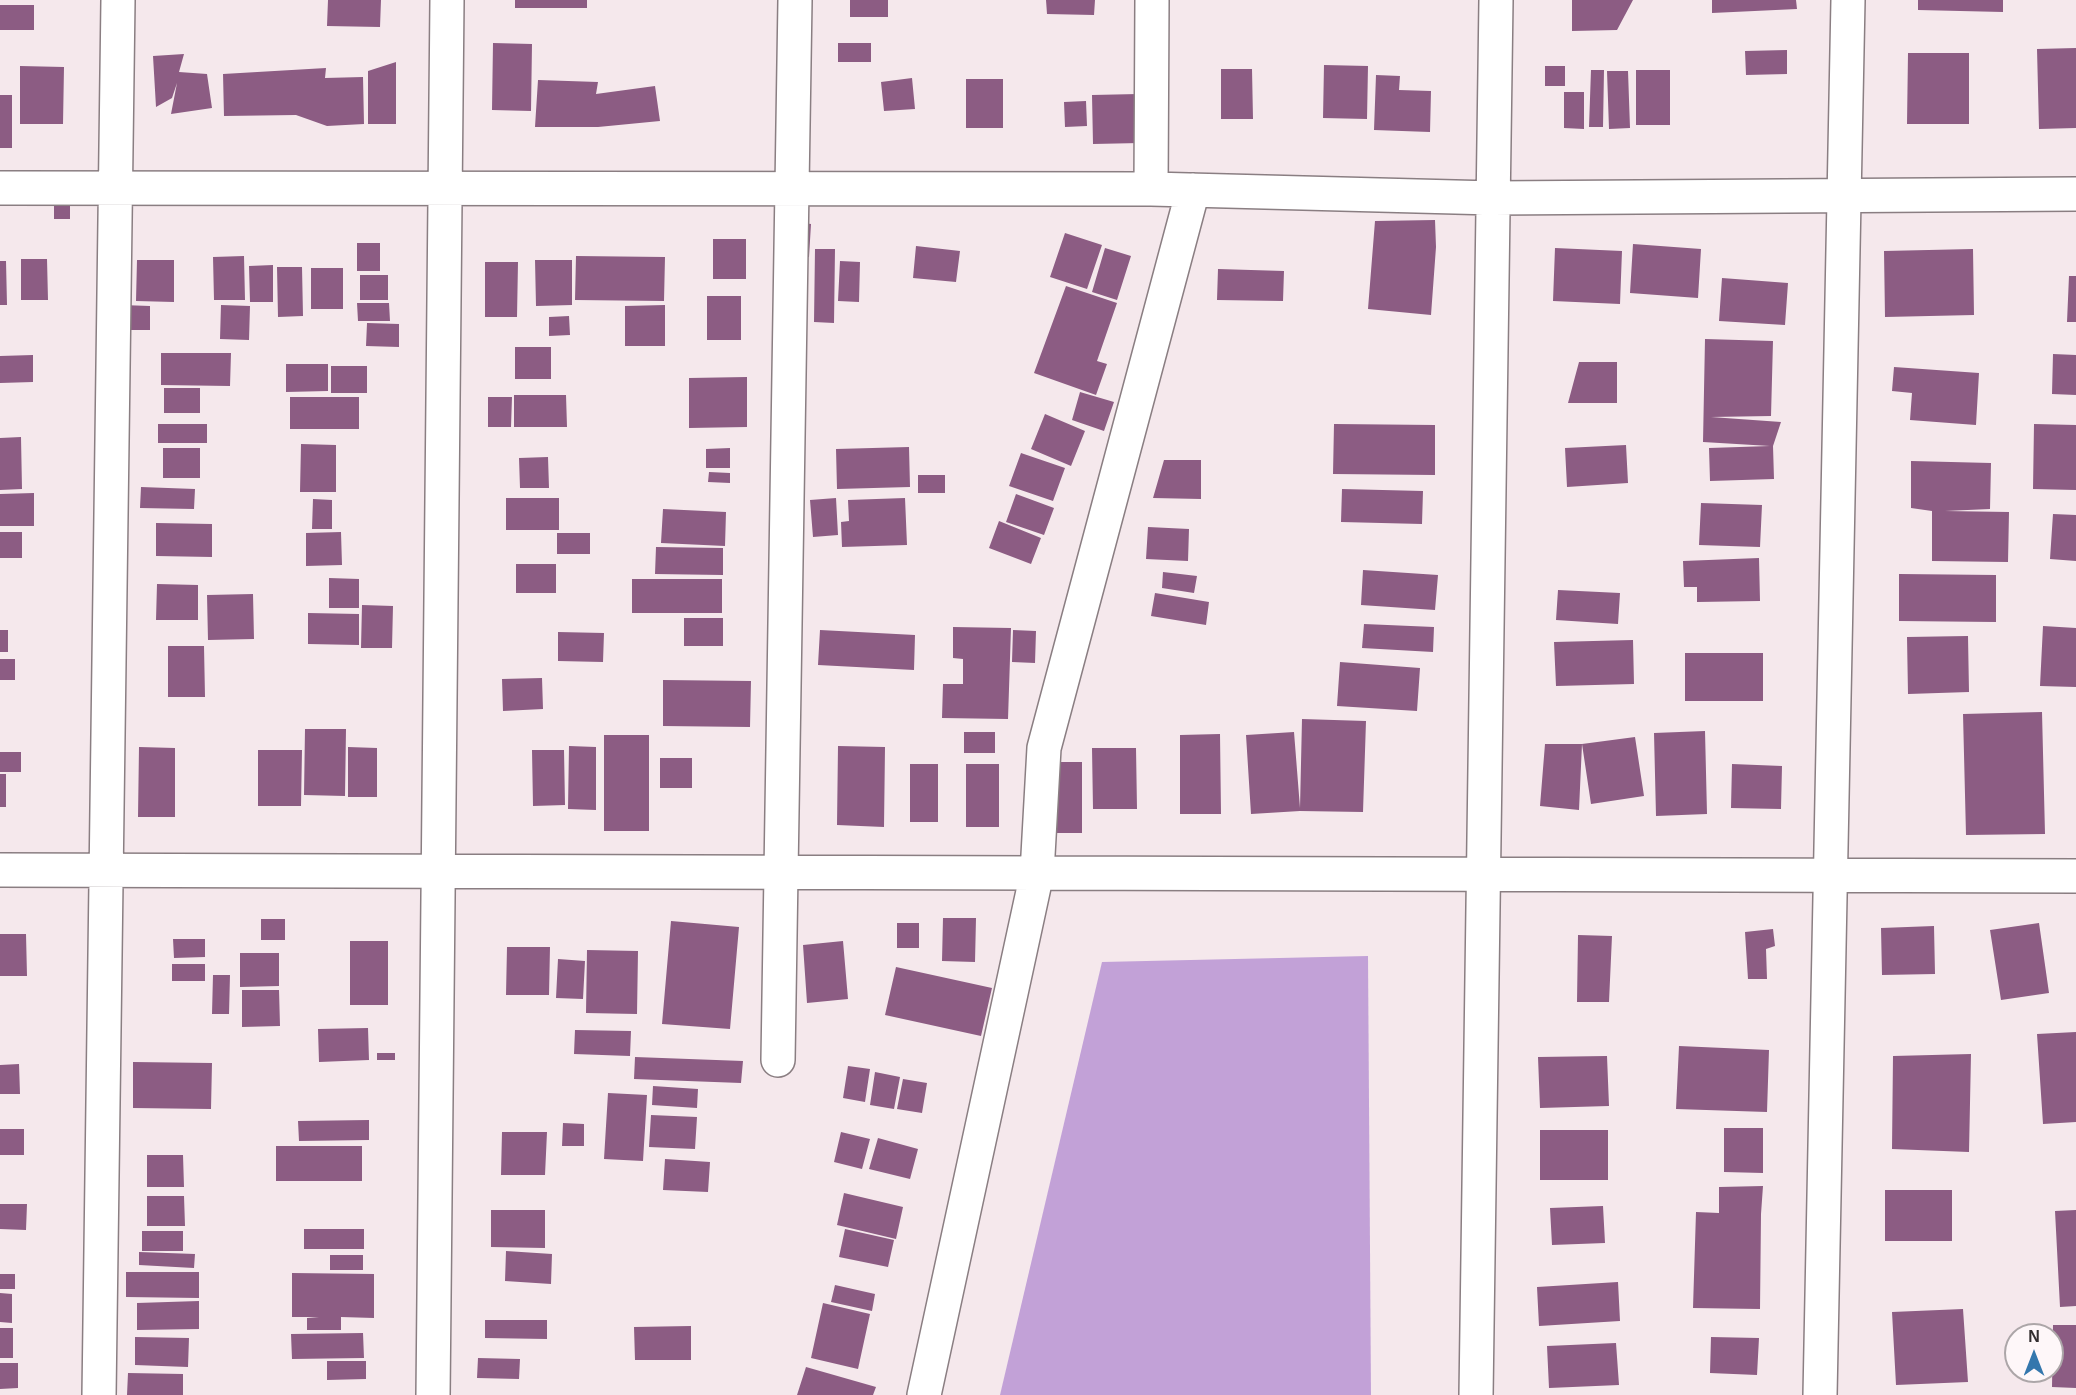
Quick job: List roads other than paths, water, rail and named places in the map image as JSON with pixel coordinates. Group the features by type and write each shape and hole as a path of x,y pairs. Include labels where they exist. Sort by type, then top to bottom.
{"street":[{"path":"99,1395 118,0"},
{"path":"433,1395 447,0"},
{"path":"778,1060 795,0"},
{"path":"1150,189 1152,0"},
{"path":"1476,1395 1496,0"},
{"path":"1820,1395 1848,0"},
{"path":"0,188 1150,189 1493,198 2076,194"},
{"path":"924,1395 1037,873 1044,748 1192,190"},
{"path":"0,870 2076,876"}]}
